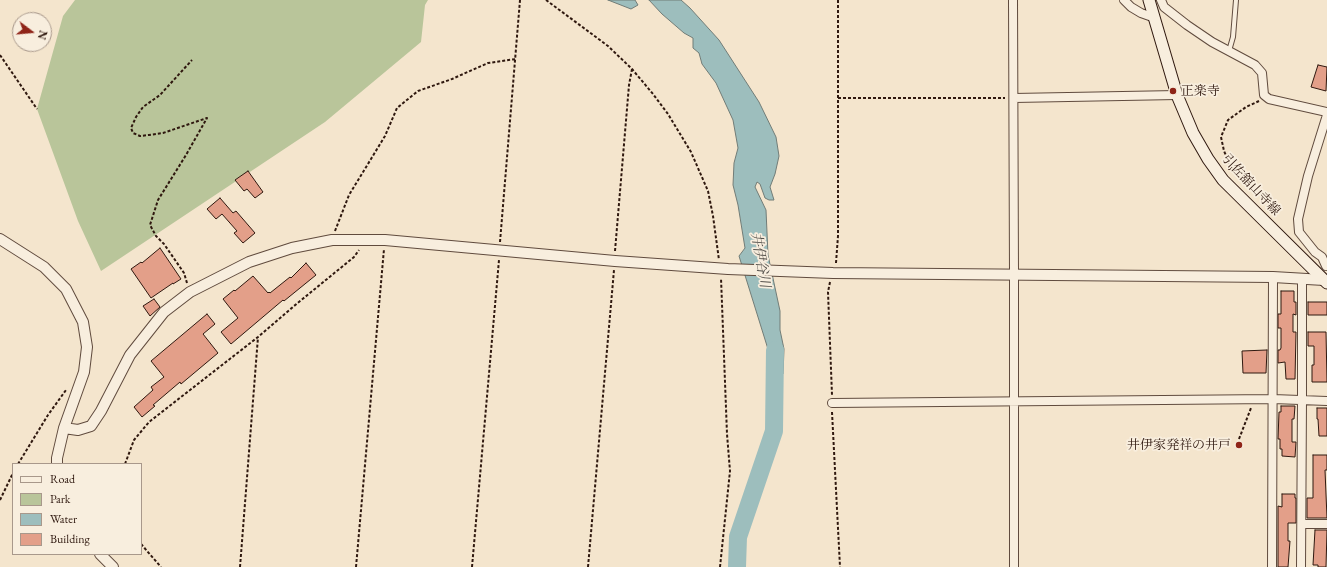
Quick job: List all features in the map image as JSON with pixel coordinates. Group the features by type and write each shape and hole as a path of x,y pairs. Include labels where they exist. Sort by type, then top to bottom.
{"main road":[{"name":"引佐舘山寺線","path":"1149,0 1177,95 1193,133 1208,160 1223,180 1325,282"}],"street":[{"path":"1013,0 1014,567"},
{"path":"1124,0 1140,13 1155,18"},
{"path":"1162,0 1164,7 1172,14 1212,42 1255,65 1262,72 1264,95 1269,99 1327,112"},
{"path":"1014,98 1177,95"},
{"path":"1315,271 1327,266 1322,257 1315,252 1299,232 1298,219 1308,176 1327,115"},
{"path":"0,239 44,267 66,289 83,322 87,347 84,372 64,428 57,463"},
{"path":"64,428 78,430 91,426 101,412 130,355 164,312 190,292 249,262 292,248 332,240 385,240 614,261 833,273 1273,277 1325,282"},
{"path":"1272,567 1273,277"},
{"path":"1301,567 1302,279"},
{"path":"832,403 1273,399 1327,401"},
{"path":"1302,524 1327,524"},
{"path":"101,555 112,567"}],"lane":[{"path":"1229,51 1233,37 1236,0"}],"path":[{"path":"472,567 500,251 520,0"},
{"path":"546,0 608,46 632,69 654,94 691,152 708,191 724,268 727,434 730,471 720,567"},
{"path":"838,0 838,236 836,263 828,292 840,567"},
{"path":"0,55 37,109"},
{"path":"332,240 349,195 385,136 397,108 418,91 452,79 488,63 516,58"},
{"path":"190,292 184,273 164,244 156,236 150,225 158,200 207,118 163,133 149,135 140,136 133,133 131,128 143,107 160,95 192,60"},
{"path":"588,567 629,85 632,69"},
{"path":"838,98 1014,98"},
{"path":"1224,164 1228,170 1232,169 1224,152 1221,137 1228,120 1246,107 1268,98"},
{"path":"125,463 134,440 149,422 258,337 354,257 367,240"},
{"path":"356,567 385,240"},
{"path":"240,567 258,337"},
{"path":"19,463 48,415 69,388"},
{"path":"1238,439 1254,400"},
{"path":"0,500 12,475"},
{"path":"142,545 161,567"}],"green space":[{"path":"75,0 428,0 425,5 421,42 325,122 101,271 78,221 37,109 63,16"}],"water":[{"path":"608,0 635,0 638,5 631,9"},
{"path":"649,0 681,0 690,8 719,40 759,102 776,137 779,156 770,187 774,200 765,198 760,184 757,182 755,187 766,210 768,255 780,311 780,330 784,349 783,374 771,375 772,362 739,256 745,248 733,185 734,163 738,148 733,120 716,83 702,64 699,53 693,48 693,38 684,33 662,14"}],"building":[{"path":"1318,65 1327,67 1326,91 1311,87"},
{"path":"248,171 263,192 255,198 247,189 244,191 235,180"},
{"path":"220,198 233,213 236,211 255,233 243,243 234,233 237,231 222,214 216,219 207,209"},
{"path":"160,248 181,279 151,298 131,269 141,262 142,263"},
{"path":"306,263 316,275 284,301 283,300 231,344 221,332 238,318 223,299 253,276 268,293 270,293 290,277 291,278"},
{"path":"1281,291 1294,291 1294,302 1296,302 1296,315 1293,314 1293,332 1296,332 1295,379 1286,379 1285,362 1278,363 1278,350 1281,348 1281,328 1278,328 1278,314 1281,314"},
{"path":"154,299 160,307 150,316 143,306"},
{"path":"1308,302 1327,302 1327,315 1308,315"},
{"path":"207,314 215,324 203,334 218,353 181,384 180,382 153,405 155,406 142,417 134,407 153,390 151,387 164,377 151,361"},
{"path":"1308,332 1326,332 1327,382 1312,382 1314,346 1308,346"},
{"path":"1267,350 1266,373 1243,373 1242,351"},
{"path":"1281,406 1295,406 1294,419 1292,419 1292,442 1296,442 1295,457 1282,456 1282,449 1280,449 1280,439 1278,439 1279,412 1281,412"},
{"path":"1317,408 1327,408 1327,436 1319,436"},
{"path":"1313,455 1327,455 1327,470 1325,470 1327,518 1307,518 1307,498 1313,498"},
{"path":"1282,494 1295,494 1296,498 1296,523 1288,523 1288,541 1290,541 1288,567 1278,567 1278,506 1282,507"},
{"path":"1315,530 1327,530 1326,567 1318,567 1318,565 1313,565"}],"waterway":[{"name":"井伊谷川","path":"737,567 738,537 774,431 775,350"}],"place":[{"name":"正楽寺","path":"1173,91"},
{"name":"井伊家発祥の井戸","path":"1239,445"}]}
